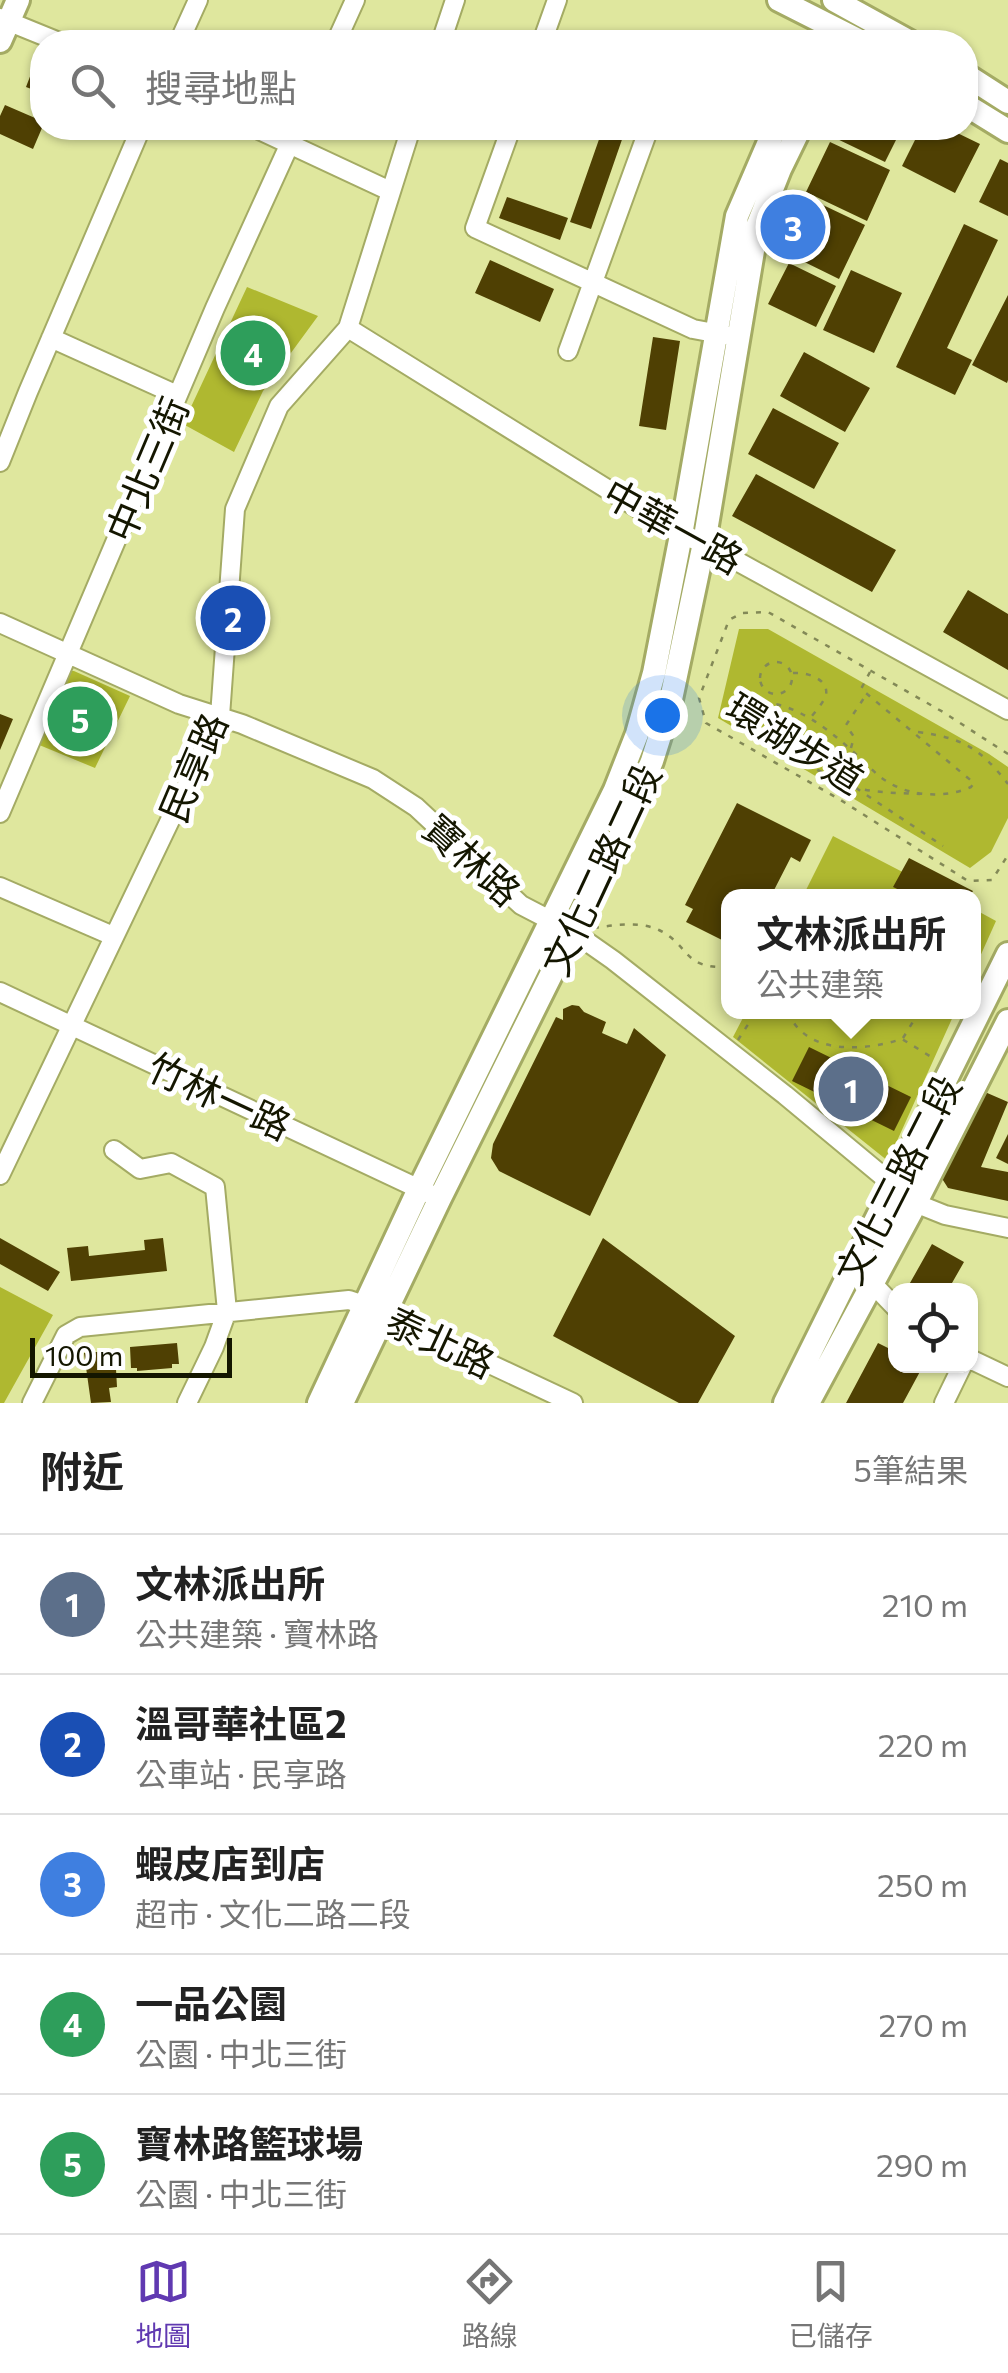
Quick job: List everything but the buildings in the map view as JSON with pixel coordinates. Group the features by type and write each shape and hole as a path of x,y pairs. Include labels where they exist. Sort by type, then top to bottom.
{"street":[{"path":"184,30 198,0"},
{"path":"341,30 355,0"},
{"path":"444,30 455,0"},
{"path":"546,30 557,0"},
{"path":"779,0 828,30"},
{"path":"838,30 836,1 864,6 895,30"},
{"path":"845,30 864,6"},
{"path":"6,20 30,30"},
{"path":"978,83 1008,102"},
{"path":"978,112 1008,131"},
{"path":"0,462 137,140"},
{"name":"中北三街","path":"0,812 177,395 291,140"},
{"path":"302,140 390,191"},
{"name":"民享路","path":"0,1174 220,716 235,509 279,406 348,328 408,140"},
{"path":"507,140 475,228 693,329 726,335"},
{"path":"568,351 645,140"},
{"name":"文化二路二段","path":"562,926 629,818 670,704 704,543 736,216 770,140"},
{"name":"文化二路二段","path":"319,1403 374,1310 562,926 637,734 654,673 726,335 757,227 794,140"},
{"name":"中華一路","path":"348,328 681,534 1008,710"},
{"path":"51,338 177,395"},
{"name":"寶林路","path":"0,623 179,704 220,716 373,779 416,807 521,905 562,926 642,983 915,1203"},
{"path":"0,887 113,936"},
{"name":"文化三路二段","path":"785,1403 952,1070 1001,989 1008,954"},
{"name":"竹林一路","path":"0,992 429,1193"},
{"name":"文化三路二段","path":"808,1403 1008,1021"},
{"path":"114,1150 140,1169 171,1164 214,1187 227,1311 186,1403"},
{"path":"915,1203 945,1216 1008,1228"},
{"path":"852,1268 888,1300"},
{"path":"32,1403 66,1335 80,1327 349,1300 374,1310"},
{"name":"文化二路二段","path":"342,1403 374,1310"},
{"name":"泰北路","path":"374,1310 572,1403"},
{"path":"978,1364 1008,1377"},
{"path":"944,1403 959,1373"}],"path":[{"name":"環湖步道","path":"1008,754 768,612 742,613 728,620 699,698 706,723 839,799 968,880 992,880 1008,854"},
{"path":"773,662 783,664 791,673 790,685 783,692 773,693 762,684 764,668 773,662"},
{"path":"855,788 920,794 959,792 974,782 861,688 871,671"},
{"path":"791,673 803,672 824,686 826,695 810,719"},
{"path":"850,749 854,738 846,725 867,694"},
{"path":"920,794 888,783 810,719 778,703 748,702 734,706 737,719 753,733 855,788 943,846"},
{"path":"913,732 966,744 992,763 1008,784"},
{"path":"562,926 646,925 671,938 692,960 721,967"},
{"path":"792,1019 799,1031 825,1044 874,1046 902,1039 915,1019"},
{"path":"902,1039 952,1070"}],"green space":[{"path":"247,287 318,316 263,391 234,452 183,424"},
{"path":"739,629 768,629 1008,767 1008,818 991,852 970,868 718,718"},
{"path":"69,671 130,696 95,768 32,742"},
{"path":"833,836 935,889 806,889"},
{"path":"981,913 996,921 981,954"},
{"path":"742,1019 952,1019 888,1161 733,1037"},
{"path":"0,1287 53,1315 4,1403 0,1403"}],"place":[{"name":"蝦皮店到店","path":"793,227"},
{"name":"一品公園","path":"253,353"},
{"name":"溫哥華社區2","path":"233,618"},
{"name":"寶林路籃球場","path":"80,719"},
{"name":"文林派出所","path":"851,1089"}]}
